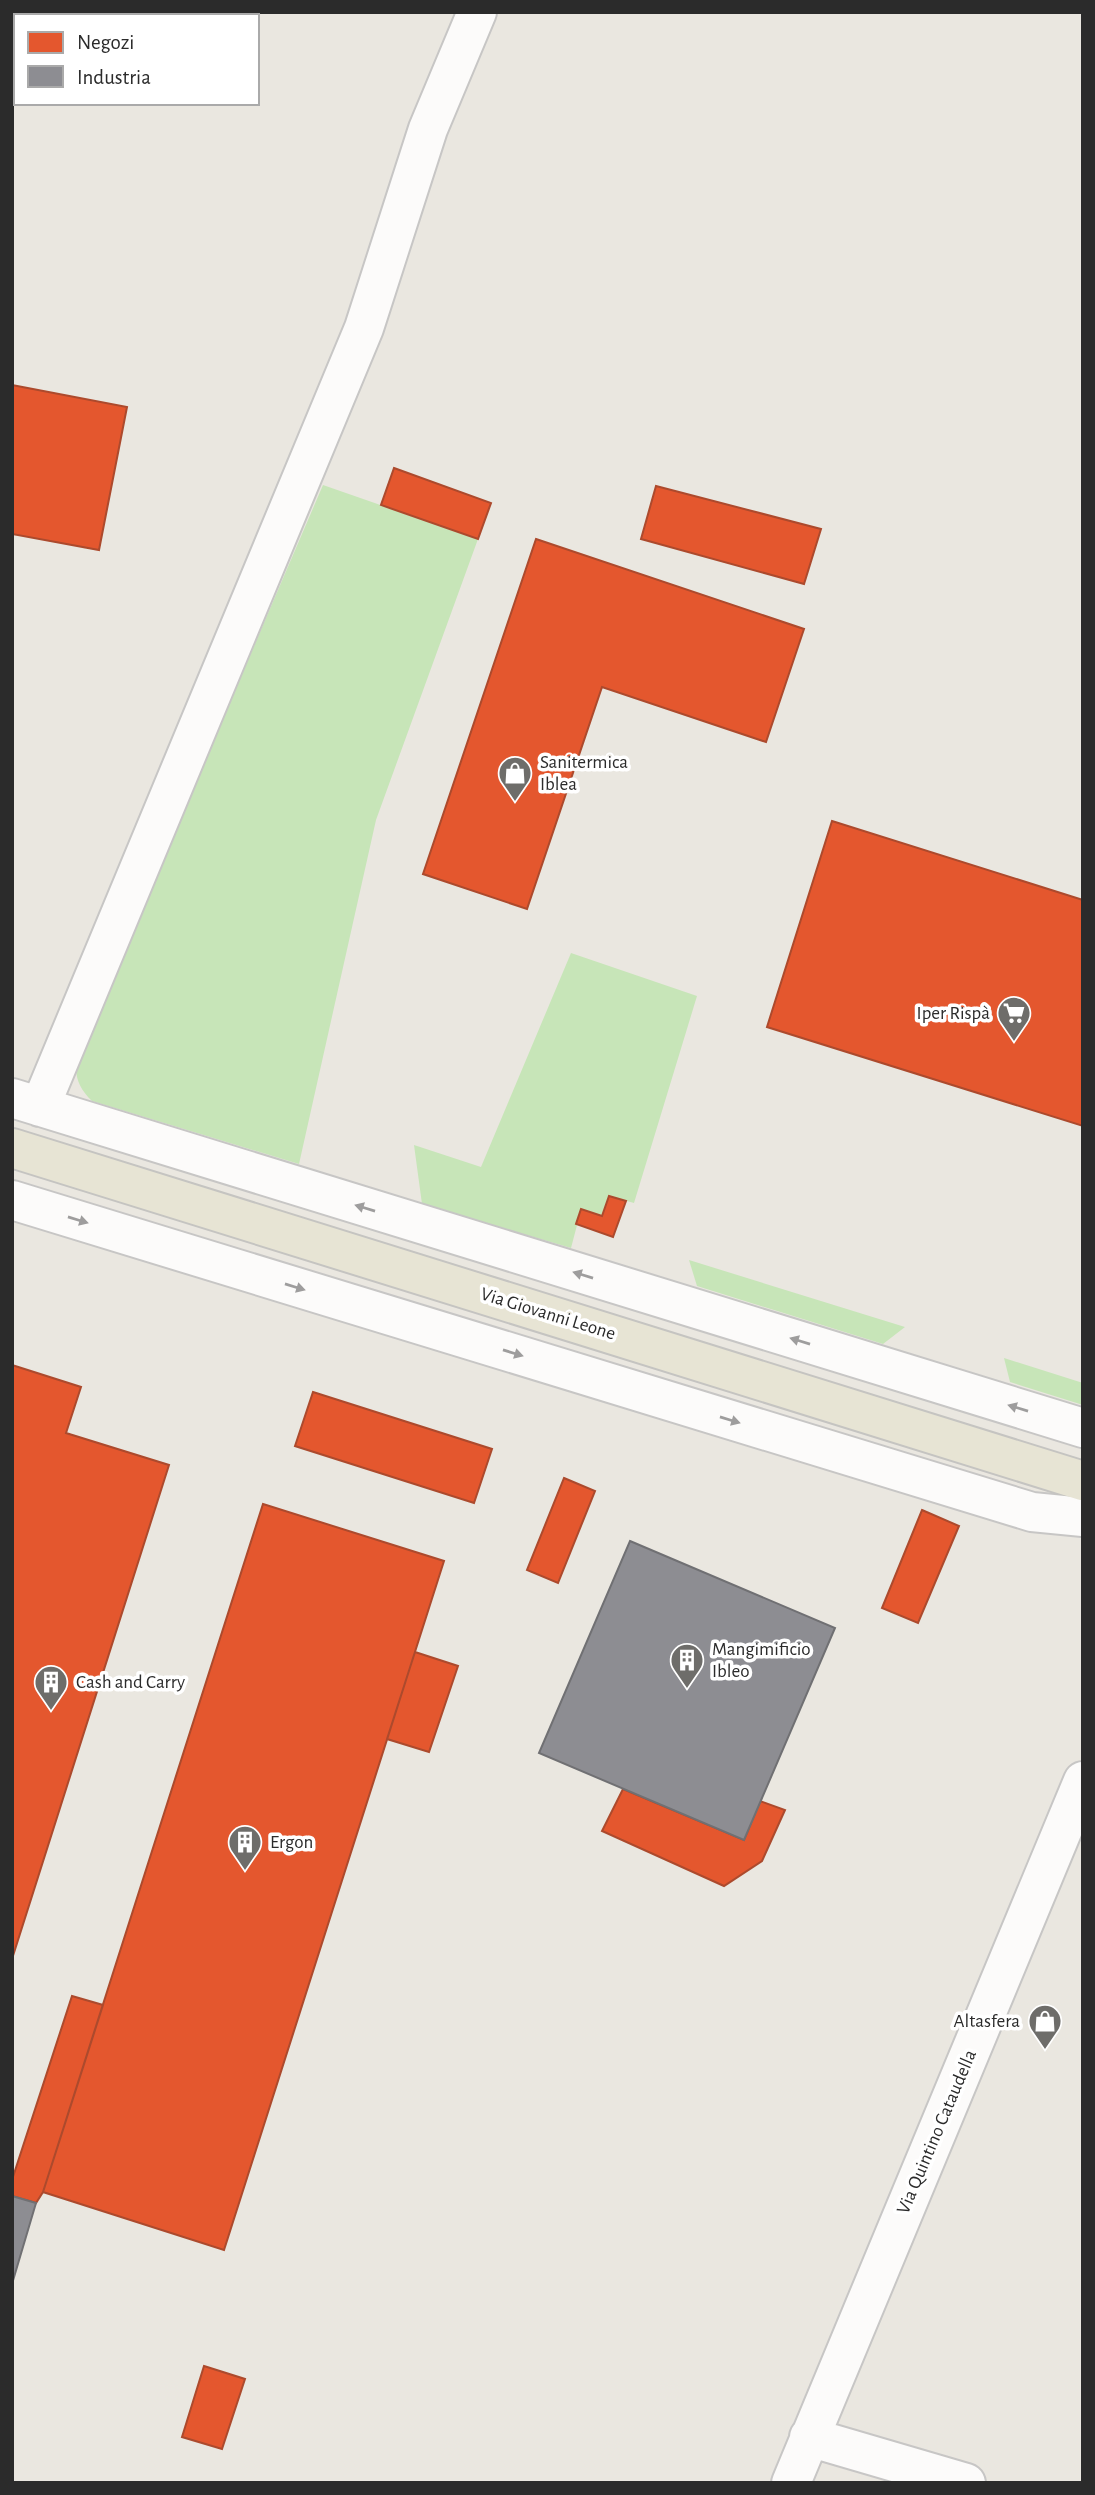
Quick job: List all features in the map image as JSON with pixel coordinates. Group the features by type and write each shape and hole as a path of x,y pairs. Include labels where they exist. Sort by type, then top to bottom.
{"main road":[{"name":"Via Giovanni Leone","path":"12,1149 1083,1480"}],"street":[{"path":"477,12 429,129 364,328 26,1103 1083,1429"},
{"path":"12,1200 1032,1512 1083,1517"},
{"name":"Via Quintino Cataudella","path":"791,2483 1083,1781"},
{"path":"809,2437 966,2483"}],"green space":[{"path":"323,485 478,539 376,820 299,1164 92,1101 78,1082 76,1065"},
{"path":"571,953 697,996 634,1203 609,1196 602,1216 581,1210 571,1248 422,1204 414,1145 481,1167"},
{"path":"689,1260 905,1327 883,1344 697,1286"},
{"path":"1004,1358 1083,1383 1083,1405 1010,1382"}],"building: Negozi":[{"path":"12,385 127,407 99,550 12,534"},
{"path":"394,468 491,503 478,539 381,505"},
{"path":"656,486 821,529 804,584 641,539"},
{"path":"536,539 804,629 766,742 602,687 527,909 423,874"},
{"path":"832,821 1083,900 1083,1126 767,1027"},
{"path":"609,1196 626,1201 613,1237 576,1224 581,1209 602,1216"},
{"name":"Cash and Carry","path":"12,1365 81,1387 66,1433 169,1465 12,1959"},
{"path":"313,1392 492,1449 474,1503 295,1446"},
{"path":"564,1478 595,1491 558,1583 527,1570"},
{"name":"Ergon","path":"263,1504 444,1561 224,2250 43,2192"},
{"path":"922,1510 959,1526 918,1623 882,1608"},
{"path":"415,1652 458,1666 429,1752 387,1739"},
{"path":"623,1789 744,1840 760,1801 785,1810 762,1861 724,1886 602,1831"},
{"path":"72,1996 103,2005 43,2192 36,2203 12,2196 12,2180"},
{"path":"204,2366 245,2379 222,2449 182,2437"}],"building: Industria":[{"name":"Mangimificio Ibleo","path":"630,1541 835,1628 744,1840 539,1753"},
{"path":"12,2196 36,2203 12,2284"}],"place":[{"name":"Sanitermica Iblea","path":"515,803"},
{"name":"Iper Rispà","path":"1014,1043"},
{"name":"Mangimificio Ibleo","path":"687,1690"},
{"name":"Cash and Carry","path":"51,1712"},
{"name":"Ergon","path":"245,1872"},
{"name":"Altasfera","path":"1045,2051"}]}
